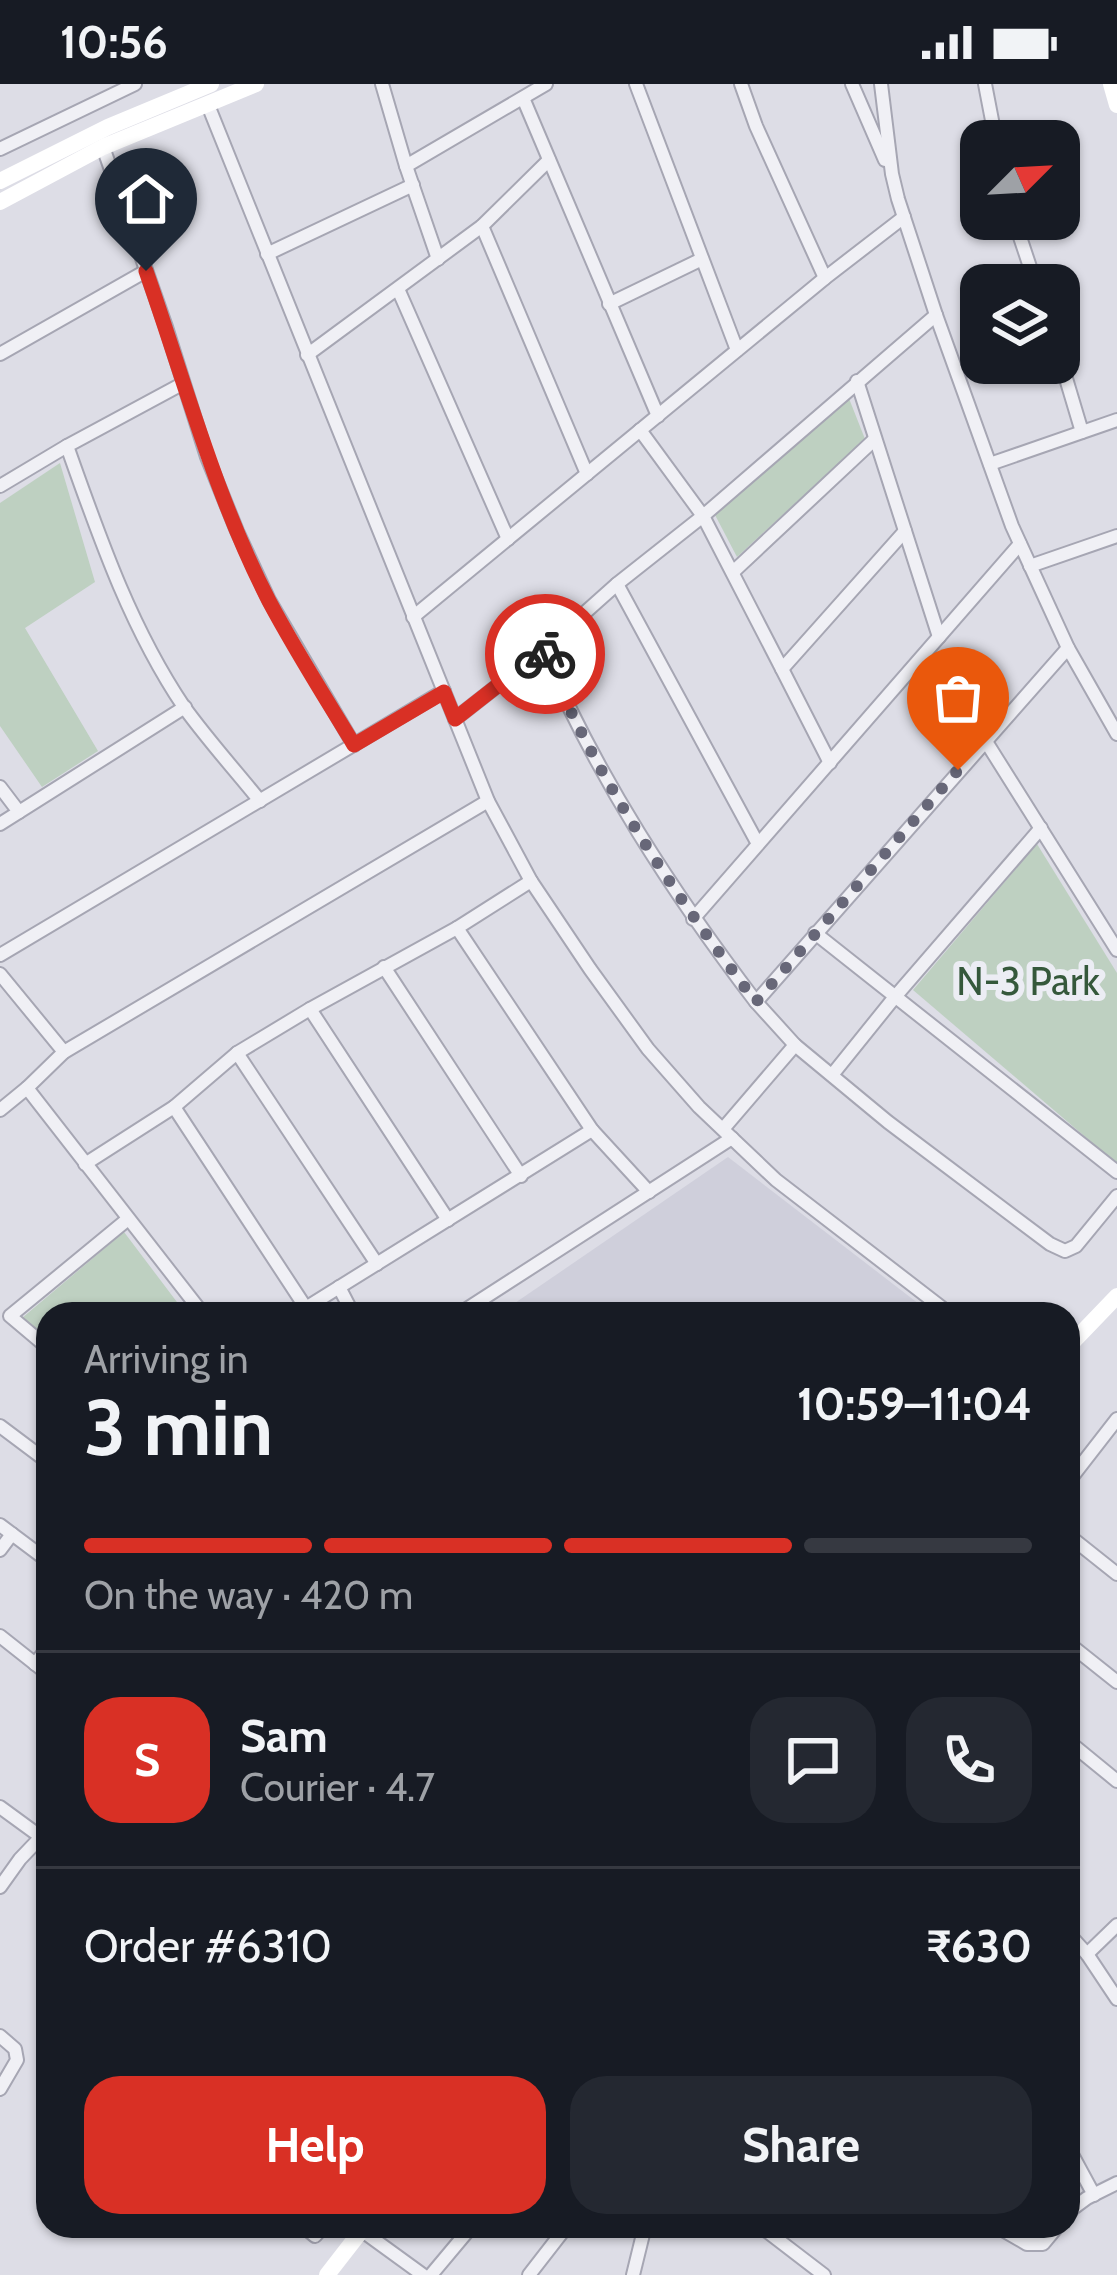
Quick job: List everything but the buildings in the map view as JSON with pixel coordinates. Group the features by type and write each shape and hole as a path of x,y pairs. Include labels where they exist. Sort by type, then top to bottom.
{"street":[{"path":"0,149 135,84"},
{"path":"0,182 108,127 211,84"},
{"path":"382,84 438,259"},
{"path":"406,166 546,84"},
{"path":"636,84 737,350"},
{"path":"741,84 825,278"},
{"path":"851,84 892,174"},
{"path":"881,84 892,174 904,217 989,464 1068,648 1117,734"},
{"path":"985,84 992,120"},
{"path":"1111,84 1117,105"},
{"path":"0,202 104,147 245,86"},
{"path":"523,98 658,416"},
{"path":"208,105 488,801 531,881 648,1049 727,1134 776,1180 934,1302"},
{"path":"104,147 208,457 269,600 354,745"},
{"path":"307,355 482,226 549,160"},
{"path":"266,254 413,185"},
{"path":"413,617 904,217"},
{"path":"482,226 587,474"},
{"path":"609,304 702,259"},
{"path":"0,354 146,271"},
{"path":"398,289 508,539"},
{"path":"455,719 703,516 936,315"},
{"path":"857,381 939,637"},
{"path":"0,486 182,384"},
{"path":"1068,384 1082,432"},
{"path":"989,464 1117,419"},
{"path":"640,430 703,516 830,763"},
{"path":"733,572 875,439"},
{"path":"67,446 128,607 185,707 260,801"},
{"path":"782,669 905,531"},
{"path":"1030,566 1117,536"},
{"path":"693,919 1020,544"},
{"path":"617,584 758,844"},
{"path":"756,1002 1068,648"},
{"path":"543,650 608,781 693,919 794,1045 1050,1244 1065,1251 1076,1246 1117,1196"},
{"path":"0,955 444,692"},
{"path":"0,824 185,707"},
{"path":"986,740 1117,950"},
{"path":"0,787 19,812"},
{"path":"0,1110 64,1052 488,801"},
{"path":"832,1075 1041,828"},
{"path":"85,1164 174,1107 237,1053 531,881"},
{"path":"457,928 592,1130 649,1192"},
{"path":"815,933 1117,1172"},
{"path":"383,967 520,1176"},
{"path":"0,974 64,1052"},
{"path":"310,1009 448,1220"},
{"path":"480,1302 649,1192 727,1134 794,1045"},
{"path":"237,1053 377,1264"},
{"path":"27,1088 194,1302"},
{"path":"174,1107 295,1302"},
{"path":"315,1302 592,1130"},
{"path":"36,1340 5,1320 128,1219"},
{"path":"339,1287 347,1302"},
{"path":"1080,1335 1117,1296"},
{"path":"1080,1467 1117,1419"},
{"path":"0,1426 36,1453"},
{"path":"0,1550 6,1529 36,1553"},
{"path":"1080,1545 1112,1570 1117,1554"},
{"path":"0,1636 35,1664"},
{"path":"1080,1653 1117,1682"},
{"path":"1080,1752 1117,1781"},
{"path":"0,1807 36,1833"},
{"path":"0,1887 36,1846"},
{"path":"1087,1954 1117,1925"},
{"path":"1080,1946 1117,1999"},
{"path":"0,2036 17,2056 0,2089"},
{"path":"1080,2168 1094,2194"},
{"path":"1080,2204 1117,2183"},
{"path":"327,2275 354,2238"},
{"path":"377,2238 427,2275 461,2238"},
{"path":"529,2275 558,2238"},
{"path":"633,2275 642,2238"},
{"path":"773,2238 808,2270 824,2275"},
{"path":"1018,2238 1033,2246 1048,2238"}],"shaded area":[{"path":"728,1157 916,1302 517,1302"}],"green space":[{"path":"848,396 865,439 737,557 714,513"},
{"path":"60,463 95,582 25,628 98,751 42,787 0,726 0,503"},
{"name":"N-3 Park","path":"1037,844 1117,973 1117,1164 913,990"},
{"path":"124,1232 177,1302 41,1302"},
{"path":"36,1306 36,1330 22,1318"}],"way so far":[{"path":"545,654 565,701 650,852 756,1002 958,770"}],"route":[{"path":"146,271 195,421 238,531 269,600 354,745 444,692 455,719 543,650 545,654"}]}
